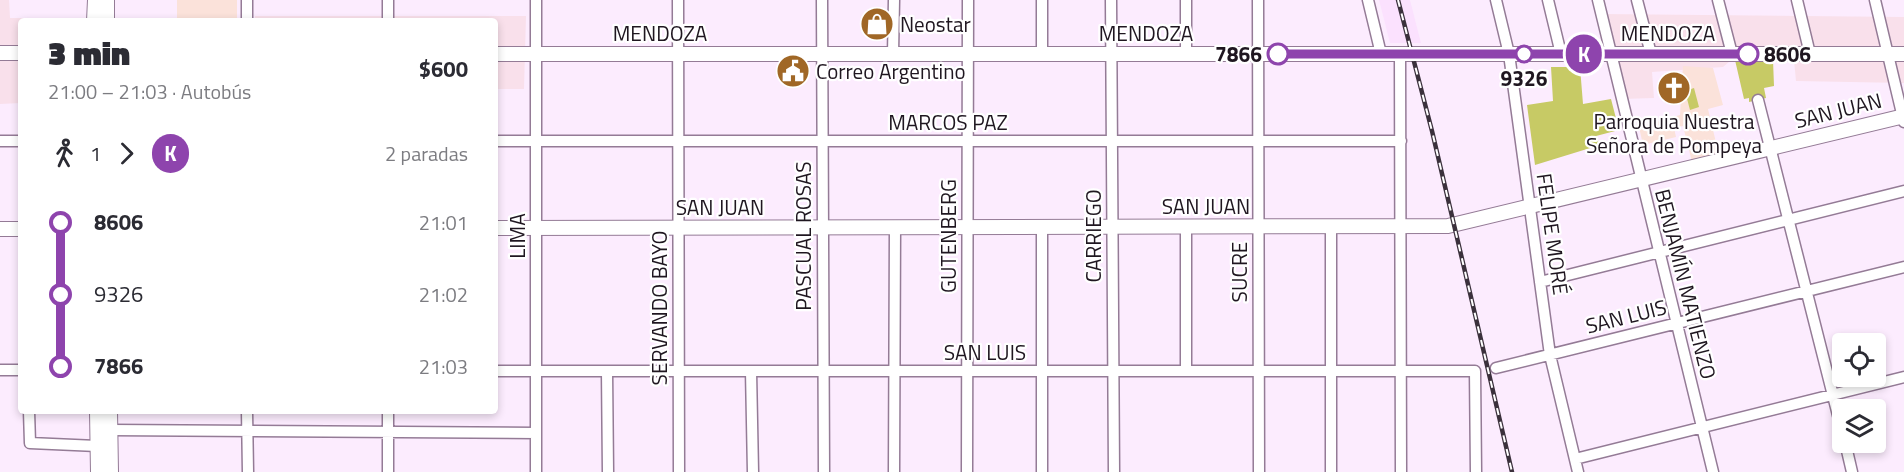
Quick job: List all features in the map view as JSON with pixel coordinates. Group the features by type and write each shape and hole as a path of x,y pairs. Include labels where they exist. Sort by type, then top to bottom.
{"main road":[{"path":"94,0 94,18"},
{"path":"107,0 107,18"},
{"path":"0,53 18,53"},
{"name":"MENDOZA","path":"498,54 1904,54"},
{"name":"SAN JUAN","path":"498,228 1448,226 1904,118"},
{"path":"0,229 18,229"},
{"path":"97,414 98,472"},
{"path":"110,414 111,472"}],"street":[{"path":"247,0 247,18"},
{"path":"387,0 388,18"},
{"name":"LIMA","path":"536,0 536,472"},
{"name":"SERVANDO BAYO","path":"678,0 679,472"},
{"name":"PASCUAL ROSAS","path":"822,0 824,472"},
{"path":"893,54 894,0"},
{"name":"GUTENBERG","path":"967,472 968,0"},
{"path":"1042,0 1042,54"},
{"name":"CARRIEGO","path":"1111,0 1114,472"},
{"path":"1186,0 1186,54"},
{"name":"SUCRE","path":"1258,0 1259,472"},
{"path":"1368,0 1381,54"},
{"name":"FELIPE MORÉ","path":"1496,0 1509,54 1550,355 1578,472"},
{"path":"1548,0 1561,54"},
{"name":"BENJAMÍN MATIENZO","path":"1598,0 1713,472"},
{"path":"1637,0 1651,54"},
{"path":"1718,0 1732,54"},
{"path":"1797,0 1810,54"},
{"path":"1875,0 1904,118"},
{"path":"1400,54 1401,472"},
{"path":"1758,100 1834,399"},
{"path":"0,141 18,141"},
{"name":"MARCOS PAZ","path":"498,141 1401,141"},
{"path":"1540,282 1904,191"},
{"path":"1331,226 1331,472"},
{"path":"894,472 895,227"},
{"path":"1042,227 1042,472"},
{"path":"1186,227 1186,370"},
{"name":"SAN LUIS","path":"1497,368 1904,267"},
{"path":"0,370 18,370"},
{"name":"SAN LUIS","path":"498,371 1475,371 1476,472"},
{"path":"608,371 608,472"},
{"path":"752,371 753,472"},
{"path":"1575,459 1904,377"},
{"path":"29,414 30,443 97,446"},
{"path":"248,414 248,472"},
{"path":"388,414 388,472"},
{"path":"110,430 536,433"},
{"path":"1848,453 1852,472"}],"shaded area":[{"path":"0,0 9,0 10,18 18,18 18,103 0,104"},
{"path":"177,0 237,0 237,18 177,18"},
{"path":"1379,0 1410,0 1421,43 1390,43"},
{"path":"1601,14 1904,17 1904,83 1796,81 1794,60 1773,60 1748,46 1723,67 1652,72 1654,98 1622,99"},
{"path":"255,16 526,16 524,89 498,89 498,18 255,18"},
{"path":"1735,60 1773,60 1774,86 1764,88 1766,98 1749,102 1749,98 1744,99"},
{"path":"1683,66 1713,68 1723,105 1708,109 1719,155 1692,162 1683,126 1674,128 1676,137 1643,145 1639,127 1680,115"},
{"path":"1551,67 1580,67 1583,104 1611,99 1619,130 1596,136 1600,145 1535,165 1527,105 1553,101"},
{"path":"1694,88 1699,107 1690,110 1685,91"}],"railway":[{"path":"1398,0 1432,131 1512,472"}],"bus line":[{"name":"K","path":"1278,54 1748,54"}],"place":[{"name":"Neostar","path":"877,24"},
{"name":"7866","path":"1278,54"},
{"name":"9326","path":"1524,54"},
{"name":"8606","path":"1748,54"},
{"name":"Correo Argentino","path":"793,71"},
{"name":"Parroquia Nuestra Señora de Pompeya","path":"1674,88"}]}
